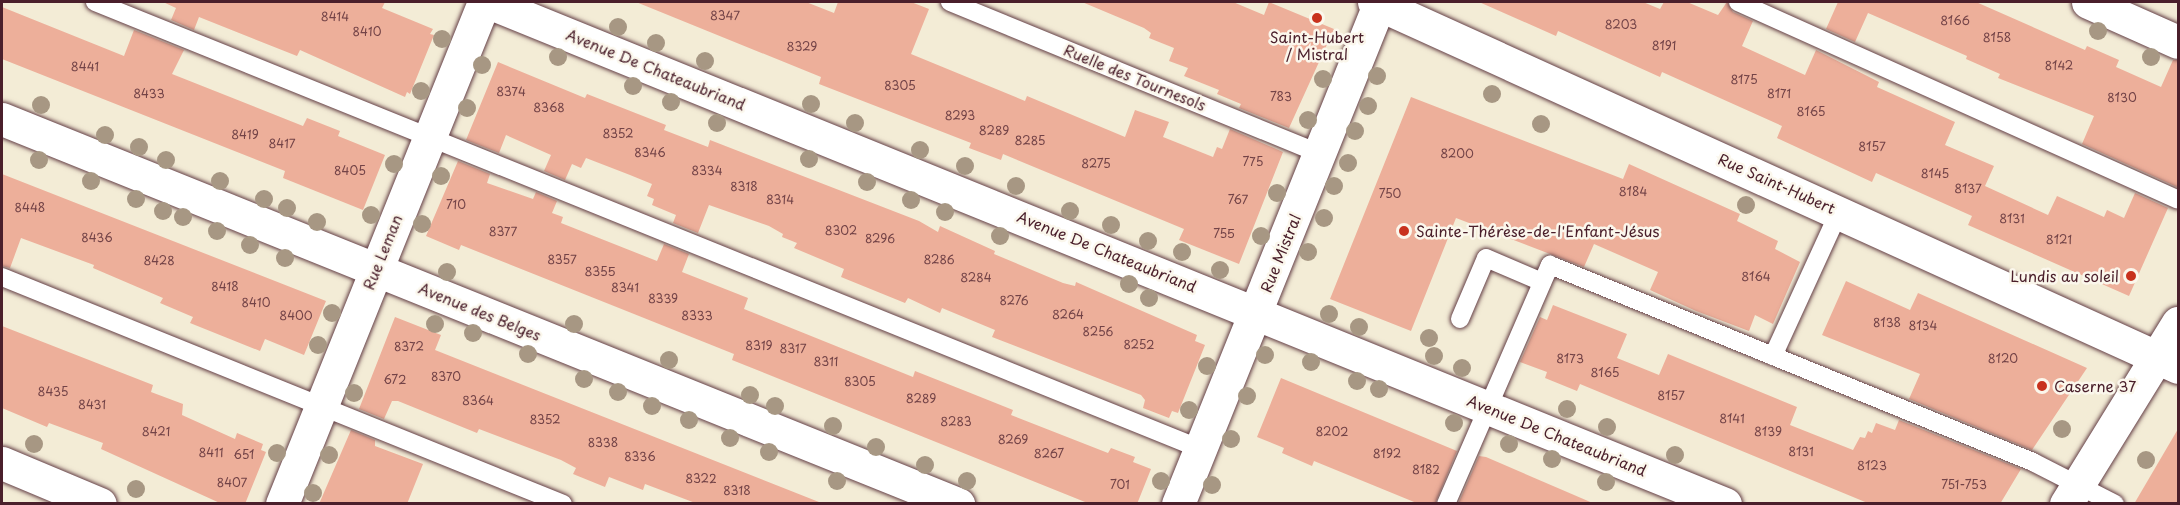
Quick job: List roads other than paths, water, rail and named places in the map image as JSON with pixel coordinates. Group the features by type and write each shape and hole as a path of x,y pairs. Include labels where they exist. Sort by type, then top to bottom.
{"street":[{"name":"Rue Leman","path":"282,504 375,269 486,2"},
{"name":"Avenue De Chateaubriand","path":"486,2 1256,312 1725,504"},
{"name":"Rue Mistral","path":"1178,504 1378,2"},
{"name":"Rue Saint-Hubert","path":"1378,2 2168,362"},
{"path":"2088,2 2178,42"},
{"name":"Avenue des Belges","path":"2,119 958,504"},
{"path":"2072,494 2168,362 2178,323"},
{"path":"2,463 100,504"}],"lane":[{"path":"95,2 1201,449"},
{"name":"Ruelle des Tournesols","path":"950,2 1319,153"},
{"path":"1738,2 2178,200"},
{"path":"1773,356 1839,212"},
{"path":"1460,319 1486,258 1542,282"},
{"path":"1446,504 1550,265 1773,356 2072,494 2115,504"},
{"path":"2,277 563,504"}],"place":[{"name":"Saint-Hubert / Mistral","path":"1317,18"},
{"name":"Sainte-Thérèse-de-l'Enfant-Jésus","path":"1404,231"},
{"name":"Lundis au soleil","path":"2131,276"},
{"name":"Caserne 37","path":"2042,386"}]}
